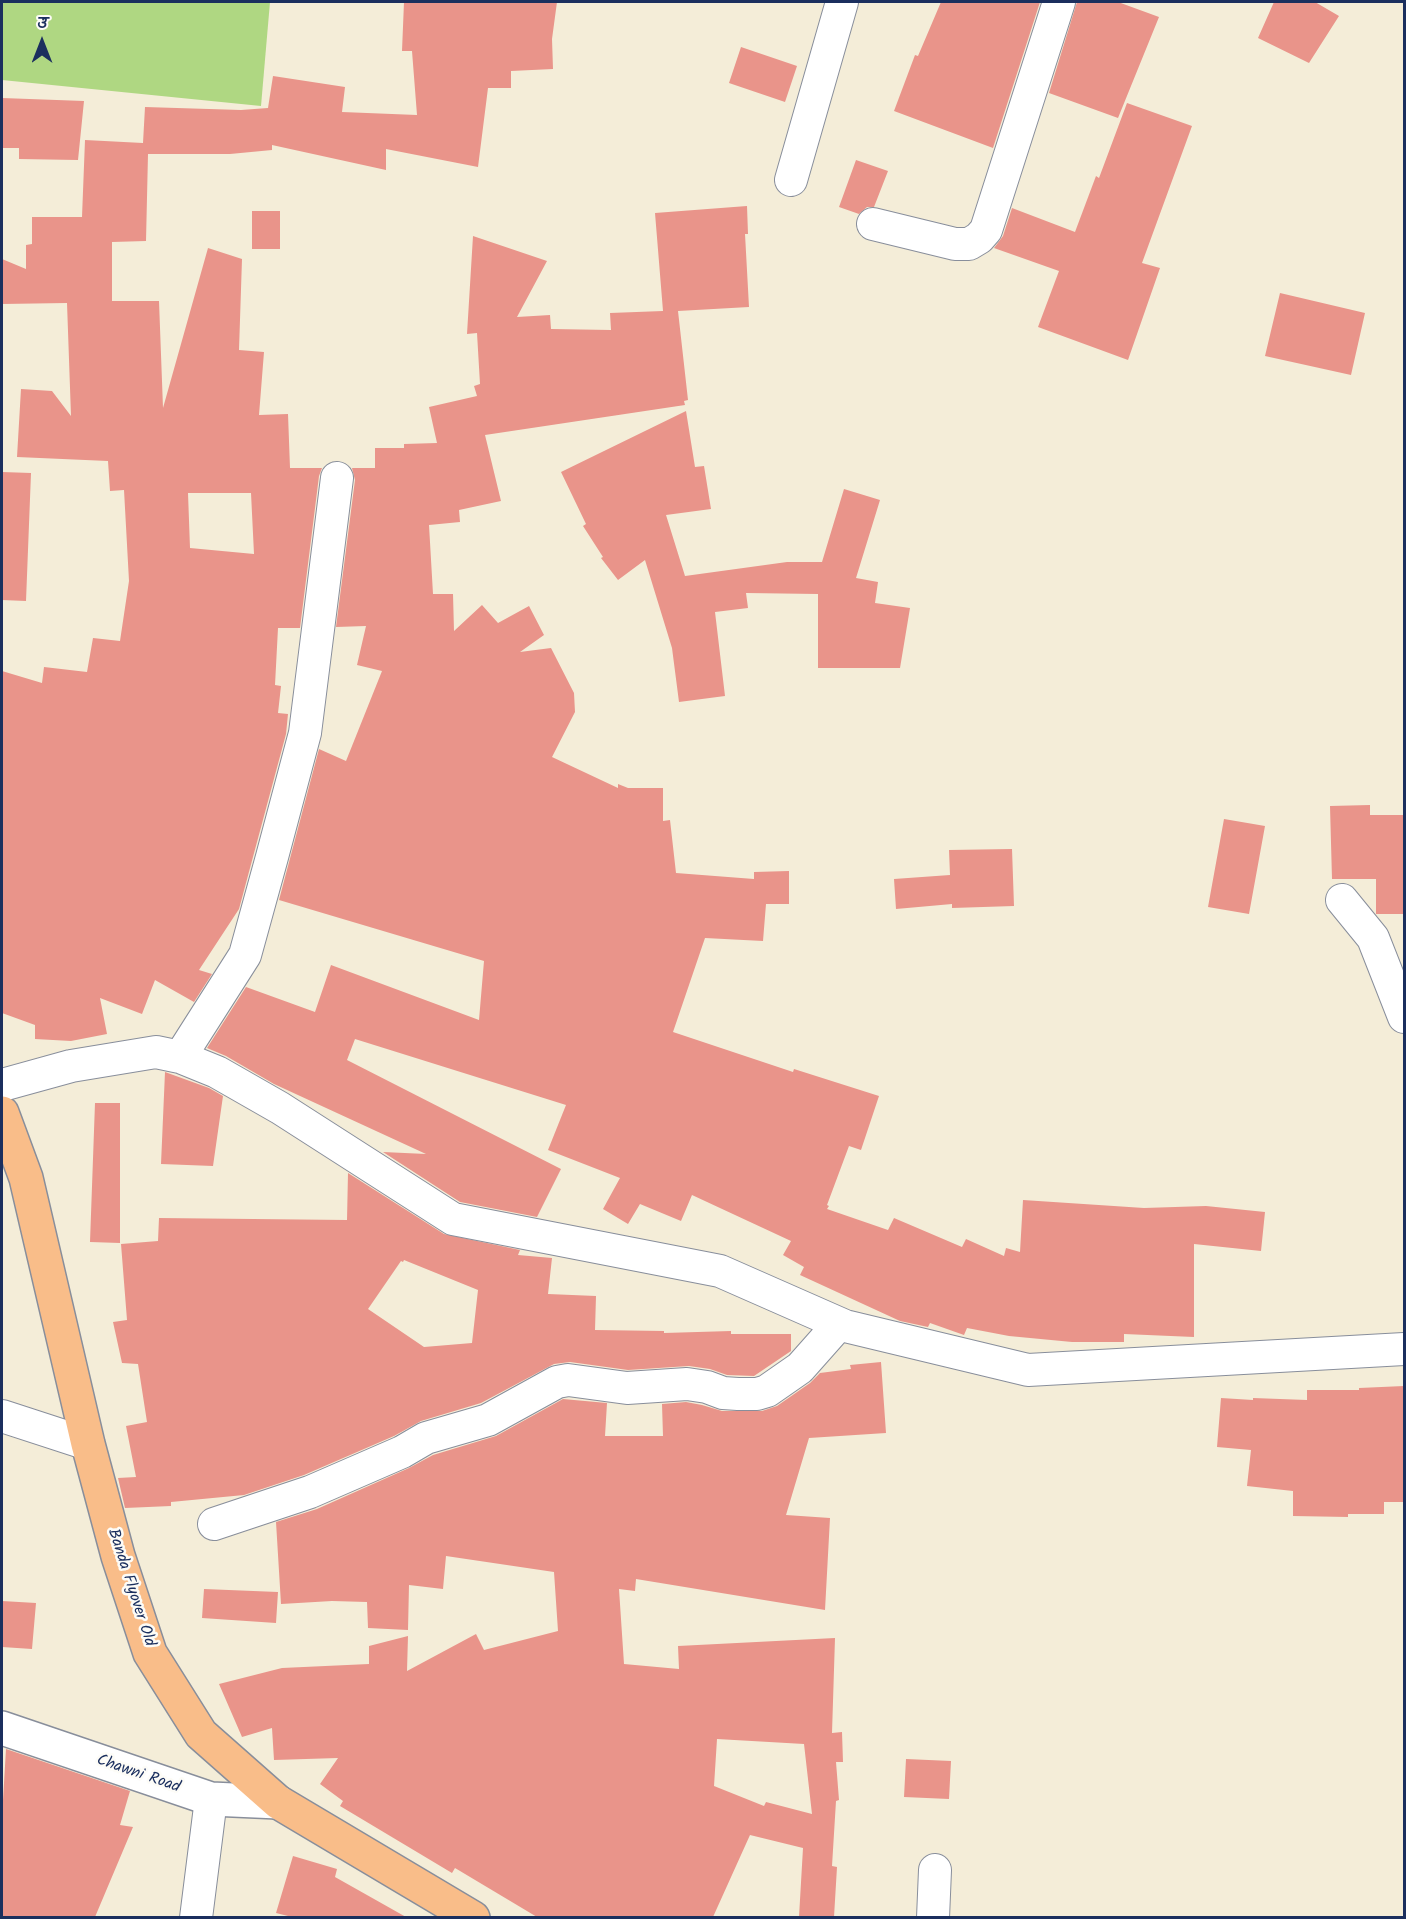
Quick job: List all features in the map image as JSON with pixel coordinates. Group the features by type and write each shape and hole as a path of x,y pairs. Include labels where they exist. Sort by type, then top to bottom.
{"highway":[{"name":"Banda Flyover Old","path":"2,1113 26,1178 88,1444 118,1556 150,1653 201,1734 278,1802 473,1917"}],"street":[{"path":"791,180 842,2"},
{"path":"873,224 955,244 969,244 986,230 1059,2"},
{"path":"180,1057 245,955 272,857 305,734 337,478"},
{"path":"1342,900 1373,938 1404,1017"},
{"path":"2,1085 71,1066 156,1052 180,1057 217,1072 280,1108 453,1219 720,1271 840,1324 1028,1370 1404,1349"},
{"path":"214,1524 310,1492 402,1452 426,1438 488,1420 556,1382 567,1380 627,1388 687,1384 707,1387 723,1393 738,1394 757,1394 767,1391 800,1368 840,1324"},
{"path":"2,1416 88,1444"},
{"name":"Chawni Road","path":"2,1728 211,1799 278,1802"},
{"path":"196,1917 211,1799"},
{"path":"933,1917 935,1870"}],"green space":[{"path":"2,2 270,2 261,106 2,80"}],"building":[{"path":"404,2 557,2 552,39 553,69 511,71 511,88 488,88 478,167 386,149 386,170 272,145 272,150 230,154 148,154 146,241 112,242 112,301 159,301 163,408 208,248 242,259 239,350 264,352 259,415 288,414 290,468 322,468 319,476 300,628 278,628 275,685 281,686 278,713 288,714 286,734 239,909 199,970 212,974 194,1002 155,980 142,1014 100,998 107,1034 71,1041 35,1039 35,1025 2,1013 2,671 42,683 44,667 87,672 93,638 120,641 129,581 124,490 110,491 108,461 17,457 21,389 52,391 71,416 67,303 2,304 2,259 26,269 26,245 32,244 32,217 82,217 85,140 143,143 145,107 241,110 268,108 273,76 345,87 342,112 417,115 412,51 402,51","holes":["188,493 251,493 254,554 190,548"]},
{"path":"941,2 1040,2 993,148 894,111 915,55 918,56"},
{"path":"1077,2 1118,2 1159,17 1118,118 1049,93"},
{"path":"1274,2 1315,2 1339,16 1309,63 1258,38"},
{"path":"741,47 797,66 785,102 729,83"},
{"path":"2,98 84,101 78,160 19,159 19,148 2,148"},
{"path":"1127,103 1192,126 1142,263 1160,268 1128,360 1038,327 1059,271 994,248 1003,236 1012,208 1075,232 1096,176 1099,178"},
{"path":"856,160 888,171 874,207 867,207 859,214 839,207"},
{"path":"747,206 748,234 745,234 749,307 678,311 688,400 684,401 685,405 485,435 501,501 459,510 460,522 429,525 433,594 453,594 454,631 482,605 498,623 529,606 544,635 520,652 551,648 574,693 575,712 552,757 618,788 618,784 628,788 663,788 663,821 670,820 676,873 754,879 754,872 789,871 789,904 766,904 763,941 705,938 673,1032 793,1072 794,1069 879,1096 861,1150 849,1146 827,1209 888,1230 894,1218 962,1247 966,1239 1004,1256 1006,1248 1020,1252 1023,1200 1144,1208 1206,1206 1265,1212 1261,1251 1194,1244 1194,1337 1124,1334 1124,1342 1072,1342 1009,1336 967,1328 964,1335 930,1323 928,1327 900,1321 800,1275 804,1267 783,1255 791,1241 692,1195 681,1221 640,1204 628,1224 603,1209 620,1178 548,1150 566,1105 355,1039 347,1060 561,1169 537,1217 460,1202 383,1152 426,1154 274,1084 226,1056 207,1048 246,987 315,1012 331,965 479,1020 484,961 279,900 319,749 346,761 382,671 357,665 366,626 336,627 355,480 352,468 375,468 375,448 404,448 404,444 437,443 429,407 477,396 474,386 480,384 477,333 467,334 473,236 547,261 517,317 550,315 551,329 611,330 610,313 663,311 655,213"},
{"path":"252,211 280,211 280,249 252,249"},
{"path":"1280,293 1365,313 1351,375 1265,356"},
{"path":"686,411 695,467 704,466 711,509 666,515 685,576 787,562 822,562 844,489 880,500 856,578 878,582 875,603 910,608 900,668 818,668 818,594 746,593 748,608 715,612 725,696 679,702 672,648 645,560 618,580 601,558 603,557 583,526 586,524 561,472"},
{"path":"2,472 31,473 26,601 2,600"},
{"path":"1370,805 1370,815 1404,815 1404,914 1376,914 1376,879 1332,879 1330,806"},
{"path":"1224,819 1265,826 1249,914 1208,907"},
{"path":"1012,849 1014,906 952,908 952,904 896,909 894,879 950,875 949,850"},
{"path":"165,1072 209,1088 223,1096 213,1166 161,1164"},
{"path":"95,1103 120,1103 120,1243 90,1242"},
{"path":"348,1173 444,1234 520,1250 518,1255 552,1258 548,1294 596,1296 595,1330 791,1334 791,1351 754,1376 727,1375 710,1369 689,1366 628,1370 570,1362 554,1364 481,1403 421,1421 394,1436 304,1475 244,1495 171,1502 171,1506 125,1508 118,1478 136,1477 126,1426 147,1422 138,1364 122,1363 113,1322 127,1320 121,1244 158,1241 159,1218 347,1220","holes":["404,1260 478,1290 472,1343 424,1347 368,1309 401,1261"]},
{"path":"881,1362 886,1433 809,1438 786,1515 830,1518 825,1610 636,1579 635,1591 619,1589 624,1664 679,1669 678,1646 835,1638 832,1733 842,1732 843,1762 836,1762 839,1800 836,1801 832,1866 837,1867 834,1917 799,1917 803,1848 750,1835 713,1917 537,1917 455,1868 452,1873 340,1806 343,1801 320,1784 338,1758 274,1760 272,1728 242,1737 219,1684 282,1668 369,1664 369,1646 408,1636 407,1671 476,1634 484,1650 558,1631 554,1572 446,1556 443,1589 409,1585 408,1630 368,1628 367,1602 332,1601 281,1604 276,1522 317,1509 433,1455 496,1436 563,1399 607,1403 605,1436 663,1436 662,1404 686,1402 722,1411 762,1411 777,1406 810,1383 820,1373 851,1369 850,1365","holes":["717,1739 804,1744 812,1814 766,1802 764,1806 714,1786"]},
{"path":"1404,1386 1404,1502 1384,1502 1384,1514 1348,1514 1348,1517 1293,1516 1293,1491 1247,1486 1251,1450 1217,1447 1221,1398 1307,1400 1307,1390 1359,1390 1359,1388"},
{"path":"204,1589 278,1592 276,1623 202,1618"},
{"path":"2,1601 36,1603 32,1649 2,1647"},
{"path":"6,1749 130,1791 120,1825 133,1827 95,1917 2,1917 2,1817"},
{"path":"906,1759 951,1761 949,1799 904,1797"},
{"path":"293,1856 337,1869 335,1877 406,1917 292,1917 276,1913"}]}
